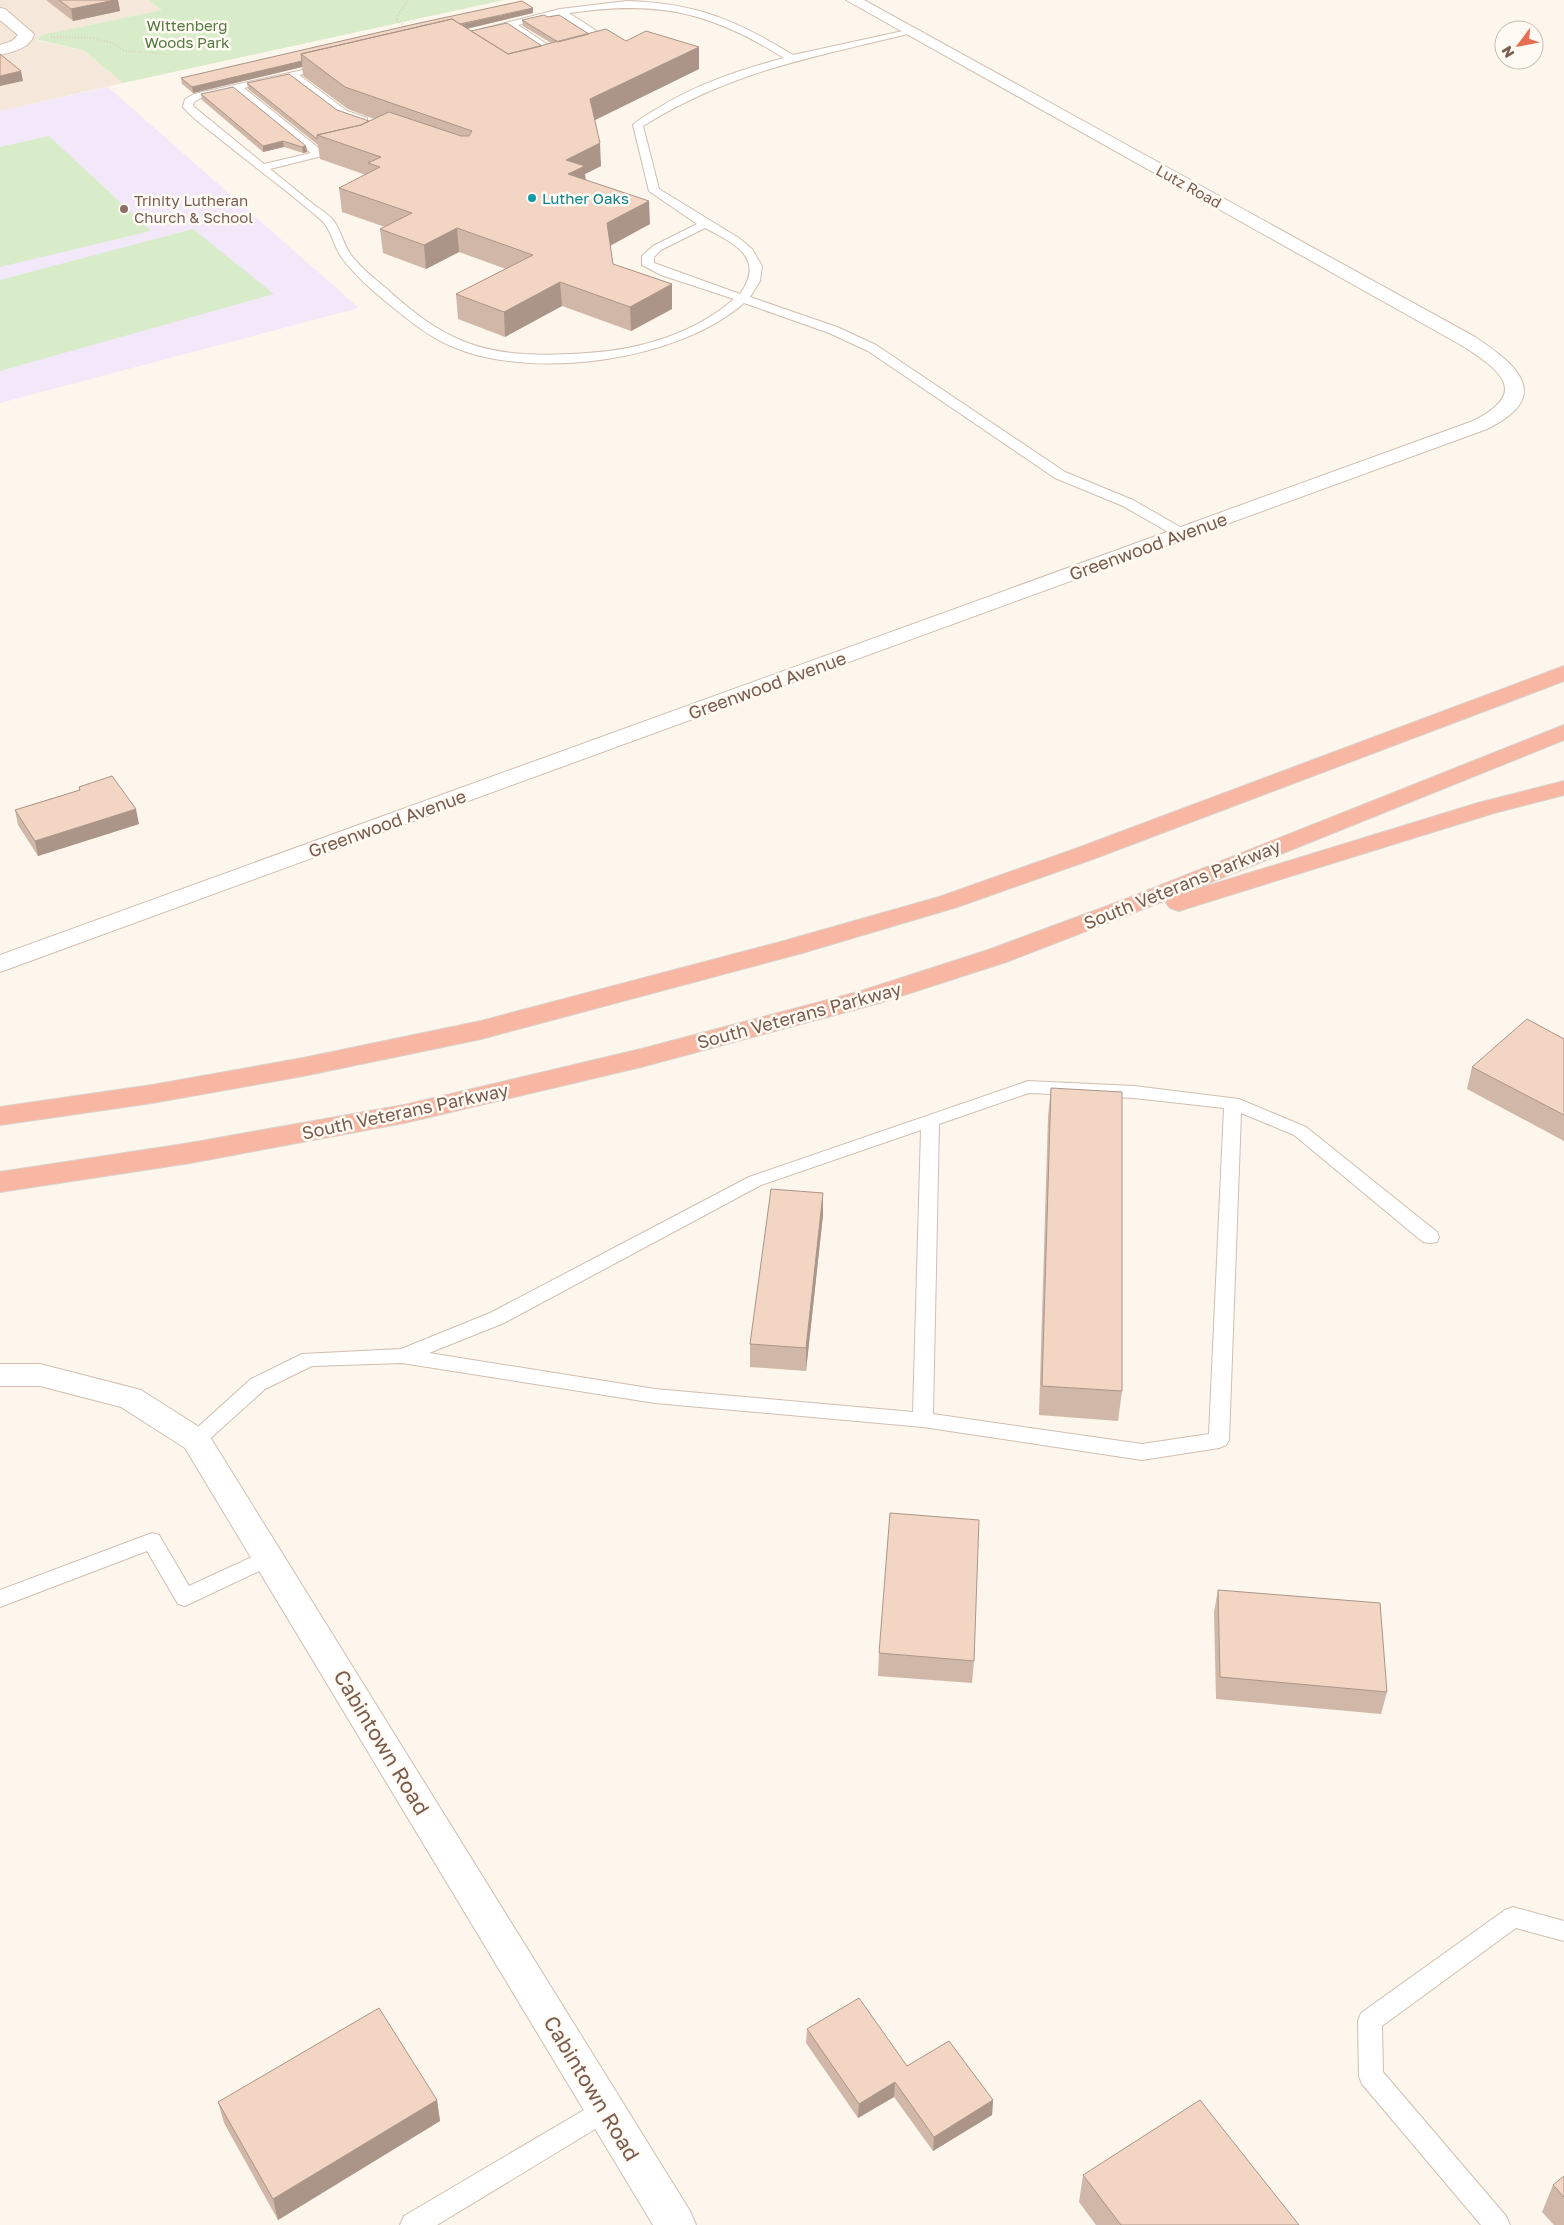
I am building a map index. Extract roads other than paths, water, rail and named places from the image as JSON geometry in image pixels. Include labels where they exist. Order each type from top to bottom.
[{"type":"highway","points":[[0,1116],[152,1094],[294,1069],[481,1030],[793,947],[948,902],[1074,858],[1564,673]]},
{"type":"highway","name":"South Veterans Parkway","points":[[0,1182],[190,1153],[391,1116],[641,1058],[867,998],[998,956],[1136,904],[1564,732]]},
{"type":"highway","points":[[998,956],[1234,887],[1486,808],[1564,788]]},
{"type":"street","name":"Lutz Road","points":[[854,0],[1468,341],[1500,363],[1515,384]]},
{"type":"street","points":[[0,12],[26,34],[25,39],[17,44],[0,50]]},
{"type":"street","name":"Greenwood Avenue","points":[[0,964],[1480,425],[1502,413],[1514,399],[1515,384]]},
{"type":"street","name":"Cabintown Road","points":[[0,1375],[40,1375],[130,1398],[196,1440],[676,2225]]},
{"type":"lane","points":[[474,32],[594,5],[624,2],[679,7],[712,15],[738,27],[792,59]]},
{"type":"lane","points":[[560,12],[612,46],[603,48]]},
{"type":"lane","points":[[510,24],[569,58],[546,64]]},
{"type":"lane","points":[[337,64],[198,96],[189,101],[188,108],[329,222],[347,257],[385,294],[419,321],[458,345],[486,353],[518,357],[582,358],[635,351],[675,338],[716,318],[742,300],[756,280],[756,266],[748,252],[729,237],[654,191],[638,125],[665,106],[729,76],[909,31]]},
{"type":"lane","points":[[291,74],[343,113],[371,123]]},
{"type":"lane","points":[[236,87],[319,154]]},
{"type":"lane","points":[[262,168],[351,146]]},
{"type":"lane","points":[[705,224],[657,248],[648,256],[648,265],[665,273],[833,330],[872,348],[1060,475],[1128,503],[1182,534]]},
{"type":"lane","points":[[402,1356],[497,1318],[755,1181],[1028,1087],[1134,1092],[1233,1103],[1300,1131],[1430,1237]]},
{"type":"lane","points":[[196,1440],[258,1384],[309,1359],[402,1356],[655,1396],[922,1420],[1142,1452],[1219,1440],[1233,1103]]},
{"type":"lane","points":[[922,1420],[930,1121]]},
{"type":"lane","points":[[0,1599],[152,1541],[185,1598],[269,1557]]},
{"type":"lane","points":[[1497,2225],[1371,2076],[1370,2021],[1513,1917],[1564,1931]]},
{"type":"lane","points":[[413,2225],[606,2109]]},
{"type":"place","name":"Luther Oaks","points":[[532,198]]},
{"type":"place","name":"Trinity Lutheran Church & School","points":[[124,209]]},
{"type":"park label","name":"Wittenberg Woods Park","points":[[187,34]]}]
